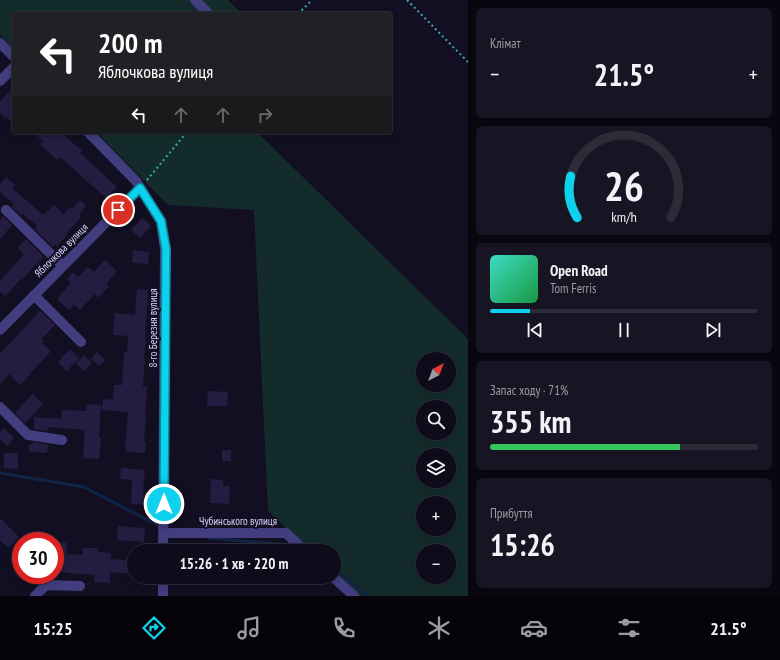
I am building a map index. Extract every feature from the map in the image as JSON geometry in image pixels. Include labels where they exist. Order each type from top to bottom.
[{"type":"street","points":[[195,0],[207,12]]},
{"type":"street","points":[[0,43],[12,55]]},
{"type":"street","points":[[0,81],[12,69]]},
{"type":"street","name":"8-го Березня вулиця","points":[[90,134],[136,181],[161,221],[166,249],[163,544]]},
{"type":"street","name":"Яблочкова вулиця","points":[[0,330],[140,188]]},
{"type":"street","points":[[6,210],[62,266]]},
{"type":"street","points":[[34,295],[81,342]]},
{"type":"street","points":[[0,407],[28,434],[62,440]]},
{"type":"street","name":"Чубинського вулиця","points":[[163,533],[286,533],[298,544]]},
{"type":"street","points":[[163,584],[163,596]]},
{"type":"street","points":[[341,584],[354,596]]},
{"type":"street","points":[[35,596],[46,585],[80,586]]},
{"type":"path","points":[[300,12],[312,0]]},
{"type":"path","points":[[407,0],[468,62]]},
{"type":"path","points":[[140,188],[185,134]]},
{"type":"green space","points":[[0,0],[228,0],[240,12],[12,12],[12,47],[0,35]]},
{"type":"green space","points":[[98,134],[259,134],[468,339],[468,596],[359,596],[341,579],[341,544],[303,544],[268,511],[254,210],[168,205]]},
{"type":"building","points":[[12,88],[12,122],[0,113],[0,102]]},
{"type":"building","points":[[35,134],[62,134],[82,151],[80,153],[117,187],[106,198],[60,157],[57,160],[40,144],[43,141]]},
{"type":"building","points":[[6,177],[15,185],[12,188],[43,215],[54,205],[64,214],[70,207],[72,209],[80,200],[86,206],[79,214],[81,217],[57,246],[55,245],[53,247],[35,229],[37,226],[12,207],[14,204],[0,192],[0,184]]},
{"type":"building","points":[[3,216],[12,225],[0,239],[0,220]]},
{"type":"building","points":[[142,218],[151,226],[140,238],[131,230]]},
{"type":"building","points":[[26,239],[44,257],[5,296],[0,291],[0,281],[24,254],[18,248]]},
{"type":"building","points":[[133,250],[149,252],[148,264],[132,263]]},
{"type":"building","points":[[105,260],[117,271],[106,284],[109,286],[98,298],[95,294],[80,310],[74,304],[69,310],[57,299],[71,283],[67,279],[73,272],[78,277],[88,267],[94,272]]},
{"type":"building","points":[[137,289],[148,290],[143,387],[147,387],[144,442],[146,442],[145,453],[126,452],[128,412],[102,410],[103,399],[113,400],[114,385],[122,385],[124,352],[127,352],[128,336],[113,335],[115,313],[135,315]]},
{"type":"building","points":[[40,311],[55,325],[41,339],[44,342],[42,343],[51,351],[20,385],[9,374],[0,384],[0,354]]},
{"type":"building","points":[[70,349],[79,358],[67,371],[58,362]]},
{"type":"building","points":[[97,352],[105,360],[99,366],[91,359]]},
{"type":"building","points":[[84,355],[92,363],[84,371],[76,363]]},
{"type":"building","points":[[208,391],[228,392],[227,406],[207,406]]},
{"type":"building","points":[[32,394],[43,404],[25,423],[15,413]]},
{"type":"building","points":[[87,404],[101,405],[99,438],[101,438],[99,459],[83,458],[85,430],[48,427],[48,431],[34,429],[34,417],[61,419],[62,410],[86,411]]},
{"type":"building","points":[[4,428],[14,438],[7,446],[0,439],[0,432]]},
{"type":"building","points":[[33,442],[48,445],[47,453],[29,452],[29,444],[33,444]]},
{"type":"building","points":[[222,450],[231,450],[231,461],[222,461]]},
{"type":"building","points":[[4,453],[18,453],[18,469],[4,468]]},
{"type":"building","points":[[121,468],[145,470],[143,493],[145,493],[144,505],[131,504],[132,480],[120,479]]},
{"type":"building","points":[[211,479],[223,480],[223,486],[230,486],[229,504],[210,503]]},
{"type":"building","points":[[0,518],[14,532],[12,532],[12,544],[8,548],[0,540]]},
{"type":"building","points":[[118,526],[145,528],[144,542],[117,540]]},
{"type":"building","points":[[64,543],[67,543],[66,554],[83,555],[83,548],[98,548],[98,552],[111,553],[111,559],[127,560],[127,573],[110,572],[110,583],[94,582],[95,575],[64,573]]},
{"type":"waterway","points":[[0,473],[84,487],[159,526]]},
{"type":"waterway","points":[[209,538],[281,544]]},
{"type":"waterway","points":[[341,575],[368,596]]},
{"type":"route","points":[[118,210],[140,188],[161,221],[166,249],[164,504]]}]
